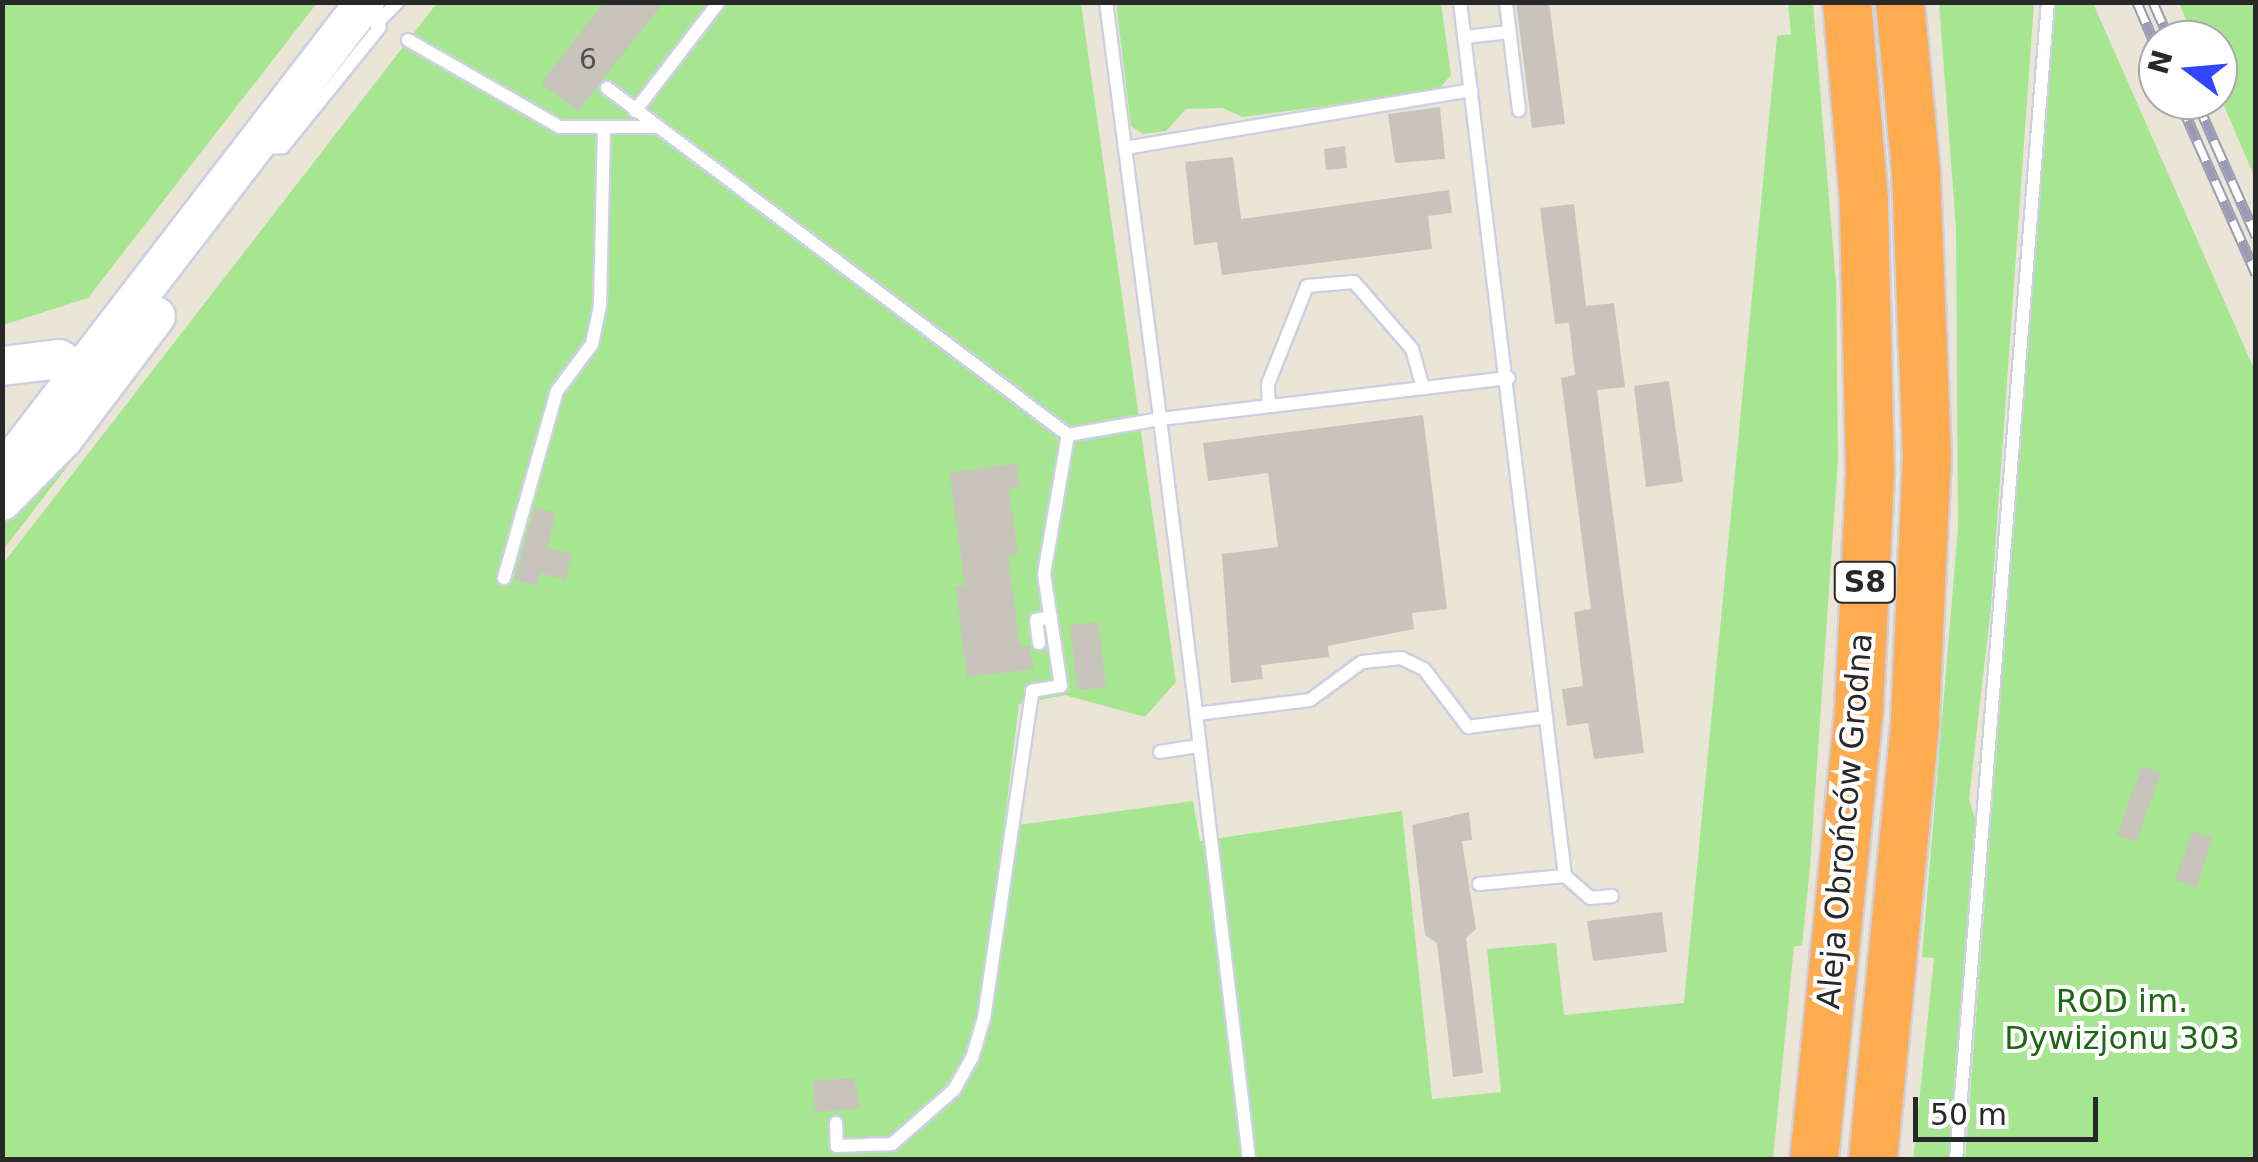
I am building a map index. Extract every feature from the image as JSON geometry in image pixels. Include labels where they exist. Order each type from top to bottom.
[{"type":"highway","name":"Aleja Obrońców Grodna","points":[[1814,1160],[1859,709],[1870,472],[1864,200],[1847,2]]},
{"type":"highway","name":"Aleja Obrońców Grodna","points":[[1873,1160],[1915,720],[1928,457],[1916,172],[1900,2]]},
{"type":"street","points":[[2,501],[93,380],[228,177],[368,13]]},
{"type":"street","points":[[2,366],[59,359],[93,380]]},
{"type":"street","points":[[2,474],[93,380]]},
{"type":"lane","points":[[368,13],[398,2]]},
{"type":"lane","points":[[635,111],[718,2]]},
{"type":"lane","points":[[1106,2],[1250,1160]]},
{"type":"lane","points":[[1460,2],[1509,378],[1565,876],[1590,898],[1612,896]]},
{"type":"lane","points":[[1506,2],[1520,110]]},
{"type":"lane","points":[[1956,1160],[2048,2]]},
{"type":"lane","points":[[1464,37],[1510,32]]},
{"type":"lane","points":[[408,40],[560,127],[655,128]]},
{"type":"lane","points":[[607,88],[655,128],[1068,435],[1160,419],[1509,378]]},
{"type":"lane","points":[[1125,148],[1472,90]]},
{"type":"lane","points":[[504,578],[557,391],[592,344],[600,306],[604,128]]},
{"type":"lane","points":[[1269,406],[1268,384],[1307,286],[1354,282],[1412,348],[1422,388]]},
{"type":"lane","points":[[836,1123],[837,1146],[892,1144],[954,1090],[972,1058],[984,1018],[1032,691],[1062,686],[1044,574],[1068,435]]},
{"type":"lane","points":[[1039,643],[1036,620],[1051,618]]},
{"type":"lane","points":[[1196,714],[1310,700],[1362,662],[1402,658],[1424,669],[1468,727],[1546,718]]},
{"type":"lane","points":[[1160,752],[1199,746]]},
{"type":"lane","points":[[1479,884],[1565,876]]},
{"type":"green space","points":[[3,2],[317,3],[88,298],[3,325]]},
{"type":"green space","points":[[437,3],[1081,3],[1176,682],[1145,717],[1065,695],[1019,704],[1004,827],[1193,801],[1200,841],[1402,811],[1432,1099],[1501,1092],[1487,949],[1556,943],[1564,1015],[1684,1003],[1777,36],[1791,34],[1788,3],[1813,3],[1836,283],[1838,459],[1810,867],[1802,946],[1794,946],[1773,1159],[3,1159],[2,565]]},
{"type":"green space","points":[[1116,3],[1441,3],[1451,75],[1440,88],[1419,94],[1242,117],[1223,108],[1186,109],[1166,131],[1143,134],[1131,126]]},
{"type":"green space","points":[[1939,3],[2034,3],[1991,607],[1969,799],[1975,819],[1948,1159],[1913,1160],[1934,958],[1922,957],[1958,528],[1956,228]]},
{"type":"green space","name":"ROD im. Dywizjonu 303","points":[[2054,3],[2093,3],[2138,105],[2138,120],[2145,120],[2255,371],[2255,1159],[1965,1160]]},
{"type":"green space","points":[[2179,3],[2255,3],[2255,178],[2230,120],[2238,120],[2238,20],[2186,20]]},
{"type":"green space","points":[[67,451],[74,458],[3,550],[3,512]]},
{"type":"building","points":[[604,2],[664,2],[578,111],[541,83]]},
{"type":"building","points":[[1516,2],[1549,2],[1565,124],[1532,128]]},
{"type":"building","points":[[1440,107],[1445,159],[1395,163],[1388,114]]},
{"type":"building","points":[[1345,146],[1347,168],[1326,170],[1324,149]]},
{"type":"building","points":[[1233,157],[1241,219],[1449,190],[1452,213],[1428,216],[1432,249],[1222,275],[1217,242],[1194,245],[1185,162]]},
{"type":"building","points":[[1574,204],[1586,306],[1614,303],[1625,387],[1597,390],[1644,753],[1594,759],[1588,723],[1567,726],[1562,689],[1583,686],[1574,612],[1591,609],[1561,378],[1575,375],[1569,323],[1555,324],[1540,208]]},
{"type":"building","points":[[1669,381],[1683,482],[1646,487],[1634,386]]},
{"type":"building","points":[[1423,415],[1447,609],[1412,613],[1414,629],[1328,646],[1329,657],[1261,665],[1263,679],[1231,683],[1222,554],[1278,547],[1268,473],[1208,481],[1203,443]]},
{"type":"building","points":[[1017,463],[1020,487],[1009,489],[1018,555],[1008,556],[1020,647],[1029,646],[1034,669],[967,677],[955,586],[965,585],[949,473]]},
{"type":"building","points":[[535,507],[556,513],[547,548],[572,554],[566,580],[540,573],[537,586],[514,580]]},
{"type":"building","points":[[1098,622],[1106,687],[1077,690],[1070,625]]},
{"type":"building","points":[[2142,766],[2161,773],[2136,842],[2117,835]]},
{"type":"building","points":[[1469,812],[1472,840],[1462,841],[1476,929],[1466,938],[1483,1073],[1453,1077],[1437,943],[1425,935],[1412,825]]},
{"type":"building","points":[[2192,831],[2212,838],[2197,887],[2175,880]]},
{"type":"building","points":[[1662,912],[1667,952],[1593,961],[1587,921]]},
{"type":"building","points":[[854,1078],[860,1109],[815,1112],[813,1081]]},
{"type":"railway","points":[[2137,2],[2145,20]]},
{"type":"railway","points":[[2153,2],[2161,20]]},
{"type":"railway","points":[[2188,120],[2256,274]]},
{"type":"railway","points":[[2205,120],[2256,236]]}]
